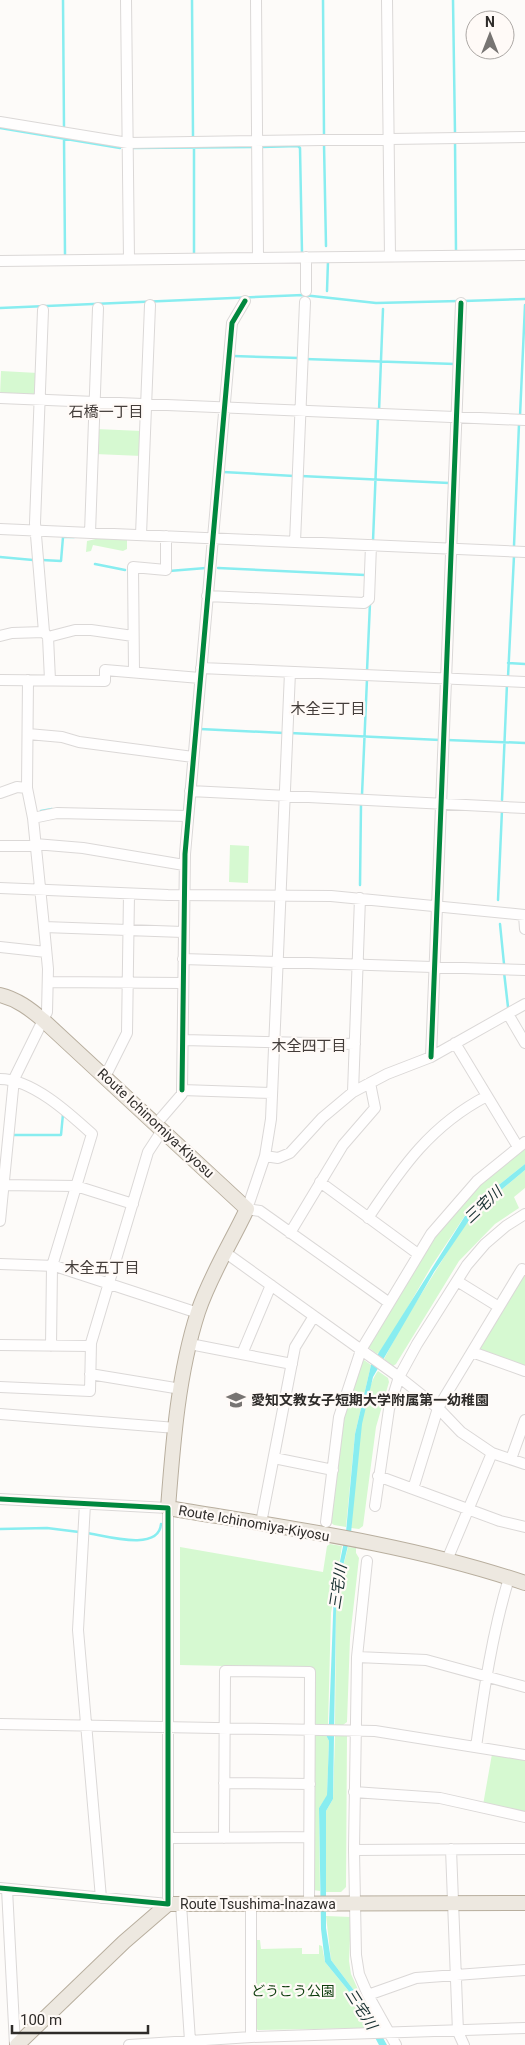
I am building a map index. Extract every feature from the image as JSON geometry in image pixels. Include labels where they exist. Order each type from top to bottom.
[{"type":"main road","name":"Route Ichinomiya-Kiyosu","points":[[0,995],[12,998],[26,1006],[43,1020],[247,1208],[198,1313],[181,1389],[168,1508],[332,1536],[448,1560],[525,1584]]},
{"type":"main road","name":"Route Tsushima-Inazawa","points":[[16,2045],[124,1942],[175,1904],[525,1903]]},
{"type":"street","points":[[126,0],[129,259]]},
{"type":"street","points":[[256,0],[258,258]]},
{"type":"street","points":[[386,0],[390,256]]},
{"type":"street","points":[[0,122],[128,143],[525,137]]},
{"type":"street","points":[[0,261],[525,255]]},
{"type":"street","points":[[295,542],[306,257]]},
{"type":"street","points":[[0,1387],[90,1391],[91,1346],[148,1152],[160,1126],[182,1094],[184,865],[232,323],[245,301]]},
{"type":"street","points":[[431,1057],[433,967],[461,304]]},
{"type":"street","points":[[141,535],[150,305]]},
{"type":"street","points":[[90,533],[98,308]]},
{"type":"street","points":[[42,310],[35,530],[50,680]]},
{"type":"street","points":[[0,398],[525,420]]},
{"type":"street","points":[[0,529],[525,552]]},
{"type":"street","points":[[134,672],[133,567],[166,570],[166,536]]},
{"type":"street","points":[[207,596],[364,603],[369,599],[371,545]]},
{"type":"street","points":[[0,636],[46,635],[75,630],[134,636]]},
{"type":"street","points":[[0,680],[105,681],[105,670],[200,673],[290,672],[525,682]]},
{"type":"street","points":[[290,672],[271,1119],[265,1156],[247,1208],[260,1211],[388,1302]]},
{"type":"street","points":[[0,1221],[2,1185],[14,1079],[47,1012],[48,982],[44,928],[33,818],[27,788],[28,680]]},
{"type":"street","points":[[28,734],[62,737],[79,742],[193,757]]},
{"type":"street","points":[[0,793],[17,787],[27,788]]},
{"type":"street","points":[[190,792],[525,808]]},
{"type":"street","points":[[33,818],[57,813],[188,816]]},
{"type":"street","points":[[0,846],[35,845],[83,848],[184,865]]},
{"type":"street","points":[[0,888],[129,894],[280,894],[360,898],[525,915],[525,929]]},
{"type":"street","points":[[105,1077],[127,1033],[129,894]]},
{"type":"street","points":[[353,1092],[360,898]]},
{"type":"street","points":[[44,928],[183,932]]},
{"type":"street","points":[[0,947],[46,952]]},
{"type":"street","points":[[183,959],[525,970]]},
{"type":"street","points":[[48,982],[183,983]]},
{"type":"street","points":[[265,1156],[278,1158],[290,1153],[322,1118],[353,1092],[431,1057],[525,1004]]},
{"type":"street","points":[[508,1014],[525,1042]]},
{"type":"street","points":[[183,1040],[355,1044]]},
{"type":"street","points":[[326,1522],[339,1417],[363,1352],[388,1302],[431,1234],[476,1181],[521,1144],[487,1096],[455,1043]]},
{"type":"street","points":[[0,1079],[14,1079],[66,1110],[92,1134],[52,1266],[51,1346]]},
{"type":"street","points":[[290,1233],[343,1145],[374,1108],[370,1083]]},
{"type":"street","points":[[182,1090],[272,1093]]},
{"type":"street","points":[[368,1218],[403,1166],[425,1140],[447,1121],[487,1096]]},
{"type":"street","points":[[320,1182],[418,1254]]},
{"type":"street","points":[[2,1185],[76,1186],[134,1204]]},
{"type":"street","points":[[375,1506],[389,1409],[399,1377],[417,1344],[457,1281],[485,1244],[506,1226],[525,1214]]},
{"type":"street","points":[[226,1253],[399,1377],[438,1408],[461,1432],[492,1453],[525,1464]]},
{"type":"street","points":[[0,1264],[52,1266],[198,1313]]},
{"type":"street","points":[[413,1489],[438,1408],[522,1269],[525,1270]]},
{"type":"street","points":[[457,1281],[499,1307]]},
{"type":"street","points":[[242,1354],[271,1285]]},
{"type":"street","points":[[260,1523],[295,1347],[314,1316]]},
{"type":"street","points":[[190,1344],[292,1364]]},
{"type":"street","points":[[0,1345],[91,1346]]},
{"type":"street","points":[[472,1352],[525,1371]]},
{"type":"street","points":[[90,1374],[181,1389]]},
{"type":"street","points":[[0,1414],[176,1428]]},
{"type":"street","points":[[511,1459],[525,1420]]},
{"type":"street","points":[[448,1560],[492,1453]]},
{"type":"street","points":[[274,1458],[333,1470]]},
{"type":"street","points":[[378,1476],[468,1509],[525,1526]]},
{"type":"street","points":[[0,1499],[168,1508],[168,1838],[190,2041]]},
{"type":"street","points":[[85,1504],[78,1630],[101,1898]]},
{"type":"street","points":[[367,1561],[357,1658],[354,1850],[349,1904],[358,1974],[396,2045]]},
{"type":"street","points":[[476,1747],[486,1676],[498,1615],[509,1578]]},
{"type":"street","points":[[357,1658],[426,1660],[525,1687]]},
{"type":"street","points":[[224,1838],[225,1671],[310,1672],[313,1729],[309,1838],[313,1904]]},
{"type":"street","points":[[0,1724],[375,1731],[525,1755]]},
{"type":"street","points":[[224,1782],[310,1784]]},
{"type":"street","points":[[354,1792],[440,1798],[525,1817]]},
{"type":"street","points":[[168,1838],[309,1838]]},
{"type":"street","points":[[451,1849],[458,2032],[464,2045]]},
{"type":"street","points":[[354,1850],[525,1849]]},
{"type":"street","points":[[16,2045],[2,1887],[175,1904]]},
{"type":"street","points":[[251,1904],[251,2037]]},
{"type":"street","points":[[368,1995],[416,1978],[525,1970]]},
{"type":"street","points":[[0,1977],[11,1976]]},
{"type":"street","points":[[129,2045],[251,2037],[458,2032],[525,2028]]},
{"type":"green space","points":[[1,371],[38,373],[35,397],[0,395]]},
{"type":"green space","points":[[96,429],[142,431],[142,456],[95,454]]},
{"type":"green space","points":[[100,538],[127,540],[127,549],[123,551],[93,545],[91,551],[86,552],[87,541]]},
{"type":"green space","points":[[230,845],[249,846],[248,883],[229,882]]},
{"type":"green space","points":[[525,1146],[525,1164],[470,1208],[431,1267],[383,1350],[377,1354],[368,1347],[437,1232],[465,1197]]},
{"type":"green space","points":[[525,1170],[525,1188],[514,1197],[519,1208],[495,1224],[459,1261],[393,1366],[384,1359],[402,1325],[461,1230],[483,1205]]},
{"type":"green space","points":[[522,1275],[525,1275],[525,1366],[481,1351],[479,1347]]},
{"type":"green space","points":[[364,1360],[371,1365],[355,1434],[346,1527],[334,1525],[330,1522],[346,1404],[360,1361]]},
{"type":"green space","points":[[378,1371],[388,1378],[389,1382],[376,1427],[363,1526],[359,1529],[351,1528],[361,1423],[371,1384]]},
{"type":"green space","points":[[330,1544],[342,1546],[331,1613],[328,1725],[313,1723],[314,1668],[180,1665],[180,1547],[323,1572],[327,1546]]},
{"type":"green space","points":[[348,1547],[356,1548],[359,1558],[350,1638],[347,1722],[343,1725],[335,1725],[336,1610],[338,1587]]},
{"type":"green space","points":[[326,1735],[329,1741],[327,1796],[319,1808],[320,1891],[313,1890],[313,1736]]},
{"type":"green space","points":[[335,1735],[347,1735],[346,1887],[341,1892],[326,1892],[326,1811],[333,1799]]},
{"type":"green space","points":[[492,1754],[525,1759],[525,1811],[523,1813],[483,1805]]},
{"type":"green space","points":[[326,1916],[351,1917],[349,1961],[351,1974],[365,2005],[331,1960]]},
{"type":"green space","name":"どうこう公園","points":[[254,1940],[260,1940],[261,1949],[302,1948],[302,1954],[319,1954],[319,1945],[322,1946],[325,1962],[352,1995],[370,2028],[258,2030],[255,2028]]},
{"type":"water","name":"三宅川","points":[[525,1164],[525,1170],[483,1205],[476,1215],[472,1216],[434,1272],[373,1377],[362,1424],[351,1533],[338,1587],[336,1610],[333,1799],[326,1811],[326,1928],[331,1960],[365,2005],[387,2045],[379,2045],[352,1995],[325,1962],[321,1929],[319,1808],[327,1795],[329,1741],[326,1735],[329,1723],[334,1590],[346,1532],[355,1434],[371,1365],[470,1208]]},
{"type":"waterway","points":[[63,0],[64,127]]},
{"type":"waterway","points":[[192,0],[193,136]]},
{"type":"waterway","points":[[323,0],[324,134]]},
{"type":"waterway","points":[[453,0],[455,133]]},
{"type":"waterway","points":[[0,128],[120,148]]},
{"type":"waterway","points":[[64,138],[65,255]]},
{"type":"waterway","points":[[455,141],[456,251]]},
{"type":"waterway","points":[[324,144],[326,246]]},
{"type":"waterway","points":[[262,147],[298,146],[300,148],[302,253]]},
{"type":"waterway","points":[[194,147],[194,255]]},
{"type":"waterway","points":[[132,148],[253,147]]},
{"type":"waterway","points":[[327,291],[328,261]]},
{"type":"waterway","points":[[0,308],[303,295],[376,303],[459,301]]},
{"type":"waterway","points":[[464,301],[525,299]]},
{"type":"waterway","points":[[520,416],[525,305]]},
{"type":"waterway","points":[[379,411],[383,309]]},
{"type":"waterway","points":[[233,356],[299,358]]},
{"type":"waterway","points":[[305,359],[455,364]]},
{"type":"waterway","points":[[373,541],[378,417]]},
{"type":"waterway","points":[[514,546],[519,424]]},
{"type":"waterway","points":[[223,472],[294,476]]},
{"type":"waterway","points":[[301,476],[449,483]]},
{"type":"waterway","points":[[42,560],[61,561],[63,537],[74,537]]},
{"type":"waterway","points":[[508,677],[514,556],[517,556]]},
{"type":"waterway","points":[[0,557],[33,560]]},
{"type":"waterway","points":[[95,564],[125,570]]},
{"type":"waterway","points":[[169,571],[206,568]]},
{"type":"waterway","points":[[218,568],[365,575]]},
{"type":"waterway","points":[[367,671],[370,603]]},
{"type":"waterway","points":[[508,663],[525,664]]},
{"type":"waterway","points":[[362,795],[367,679]]},
{"type":"waterway","points":[[502,800],[507,684]]},
{"type":"waterway","points":[[200,729],[284,733]]},
{"type":"waterway","points":[[290,733],[440,740]]},
{"type":"waterway","points":[[447,740],[525,743]]},
{"type":"waterway","points":[[360,885],[361,804]]},
{"type":"waterway","points":[[41,811],[52,809]]},
{"type":"waterway","points":[[498,900],[502,810]]},
{"type":"waterway","points":[[500,924],[504,964]]},
{"type":"waterway","points":[[504,972],[508,1007]]},
{"type":"waterway","points":[[12,1135],[61,1135],[63,1114]]},
{"type":"waterway","points":[[87,1533],[118,1539],[142,1540],[151,1538],[158,1533],[161,1524]]},
{"type":"waterway","points":[[0,1529],[47,1528],[79,1532]]},
{"type":"cycle path","points":[[182,1090],[185,854],[232,323],[245,301]]},
{"type":"cycle path","points":[[431,1057],[461,303]]},
{"type":"cycle path","points":[[0,1499],[168,1508],[168,1904],[0,1888]]},
{"type":"place","name":"愛知文教女子短期大学附属第一幼稚園","points":[[236,1400]]},
{"type":"district","name":"石橋一丁目","points":[[106,412]]},
{"type":"district","name":"木全三丁目","points":[[328,709]]},
{"type":"district","name":"木全四丁目","points":[[309,1046]]},
{"type":"district","name":"木全五丁目","points":[[102,1268]]}]
